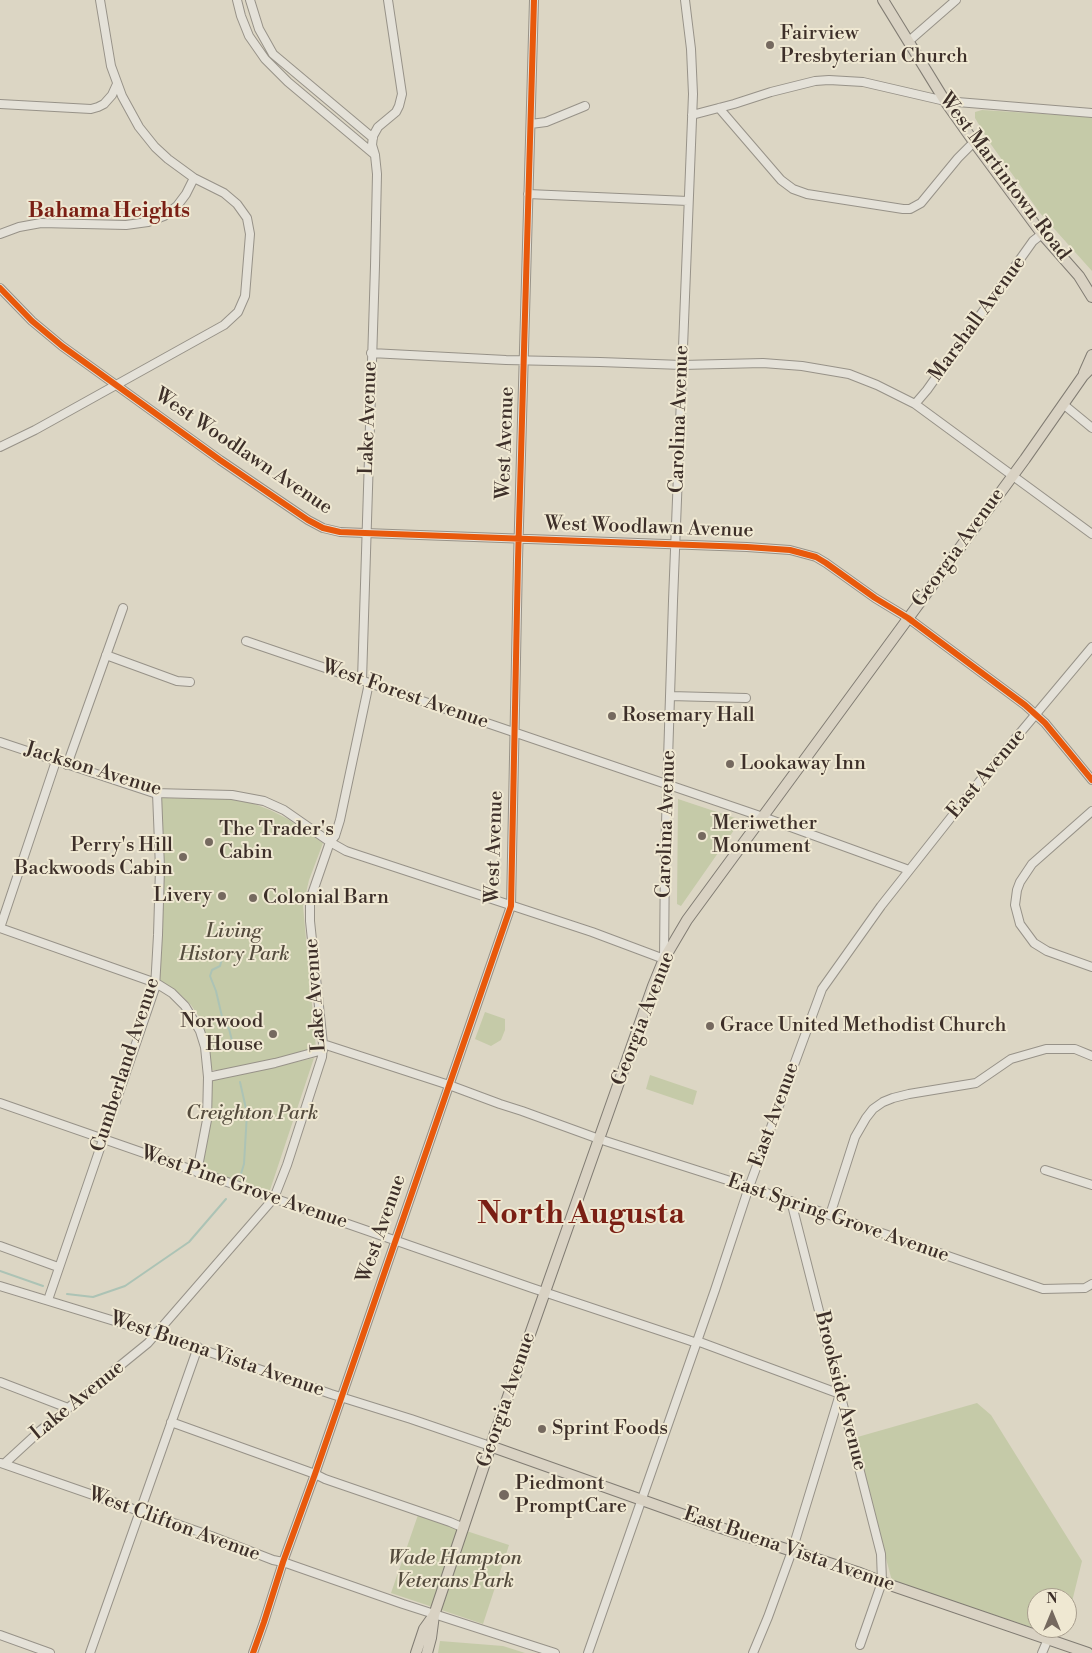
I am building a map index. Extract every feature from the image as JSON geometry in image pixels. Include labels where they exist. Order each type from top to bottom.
[{"type":"main road","name":"West Martintown Road","points":[[883,0],[945,101],[1042,234],[1079,276],[1092,297]]},
{"type":"main road","name":"West Martintown Road","points":[[1079,276],[1092,286]]},
{"type":"main road","name":"Georgia Avenue","points":[[1083,376],[1092,355]]},
{"type":"main road","name":"Georgia Avenue","points":[[427,1653],[434,1614],[490,1446],[656,976],[664,959],[687,920],[1083,376],[1092,367]]},
{"type":"main road","name":"East Buena Vista Avenue","points":[[490,1446],[642,1500],[860,1572],[882,1582],[1088,1653]]},
{"type":"main road","name":"Georgia Avenue","points":[[416,1653],[424,1629],[434,1614]]},
{"type":"street","points":[[0,447],[35,430],[224,325],[238,312],[244,301],[250,234],[247,218],[231,198],[194,178],[168,159],[146,137],[129,110],[117,84],[111,66],[100,0]]},
{"type":"street","points":[[237,0],[240,16],[249,36],[265,59],[288,82],[375,155]]},
{"type":"street","points":[[250,0],[259,29],[273,54],[373,138],[378,127],[396,112],[402,94],[388,0]]},
{"type":"street","name":"West Avenue","points":[[253,1653],[511,906],[534,0]]},
{"type":"street","name":"Carolina Avenue","points":[[664,959],[664,882],[675,545],[693,94],[691,49],[685,0]]},
{"type":"street","points":[[909,41],[956,0]]},
{"type":"street","points":[[692,115],[771,92],[815,81],[829,80],[863,82],[945,101],[1092,113]]},
{"type":"street","points":[[0,104],[91,109],[104,104],[112,95],[117,84]]},
{"type":"street","points":[[531,124],[546,122],[585,106]]},
{"type":"street","points":[[719,108],[781,180],[793,189],[807,194],[903,209],[910,209],[921,203],[958,158],[974,142]]},
{"type":"street","name":"Lake Avenue","points":[[2,1464],[157,1334],[274,1198],[320,1063],[323,1047],[309,909],[312,892],[340,820],[365,681],[365,533],[376,183],[373,138]]},
{"type":"street","points":[[0,234],[19,227],[41,223],[126,225],[157,220],[177,206],[194,178]]},
{"type":"street","points":[[528,194],[688,201]]},
{"type":"street","name":"Marshall Avenue","points":[[915,404],[927,390],[1033,241],[1042,234]]},
{"type":"street","name":"West Woodlawn Avenue","points":[[0,288],[47,334],[220,460],[308,520],[331,530],[365,533],[790,550],[808,554],[826,563],[875,598],[908,618],[1036,714],[1092,780]]},
{"type":"street","points":[[372,353],[682,365],[763,363],[802,366],[862,378],[915,404],[1092,534]]},
{"type":"street","points":[[1063,404],[1092,428]]},
{"type":"street","points":[[67,765],[123,608]]},
{"type":"street","name":"West Forest Avenue","points":[[246,641],[763,817],[909,870]]},
{"type":"street","name":"East Avenue","points":[[588,1653],[749,1187],[822,989],[909,870],[979,782],[1092,647]]},
{"type":"street","points":[[106,656],[178,682],[190,682]]},
{"type":"street","points":[[670,696],[746,698]]},
{"type":"street","name":"Jackson Avenue","points":[[0,742],[142,790],[157,793],[232,795],[259,799],[284,810],[330,842],[346,850],[592,932],[664,959]]},
{"type":"street","points":[[56,761],[0,928],[156,983],[179,999],[196,1022],[205,1047],[208,1077],[207,1120],[197,1172]]},
{"type":"street","name":"Cumberland Avenue","points":[[48,1300],[156,983],[160,868],[157,793]]},
{"type":"street","points":[[1092,811],[1032,864],[1023,876],[1017,890],[1016,905],[1020,924],[1028,937],[1040,948],[1092,967]]},
{"type":"street","points":[[208,1077],[268,1065],[323,1047]]},
{"type":"street","name":"East Spring Grove Avenue","points":[[323,1047],[449,1085],[599,1139],[791,1201],[897,1240],[1043,1289],[1086,1288],[1092,1284]]},
{"type":"street","points":[[830,1215],[856,1137],[866,1118],[873,1109],[883,1102],[909,1094],[976,1083],[1011,1059],[1046,1049],[1075,1049],[1092,1056]]},
{"type":"street","name":"West Pine Grove Avenue","points":[[0,1103],[545,1293],[697,1342],[840,1394]]},
{"type":"street","points":[[1045,1170],[1092,1185]]},
{"type":"street","name":"Brookside Avenue","points":[[791,1201],[881,1554],[882,1582]]},
{"type":"street","points":[[0,1246],[58,1267]]},
{"type":"street","name":"West Buena Vista Avenue","points":[[0,1286],[198,1347],[490,1446]]},
{"type":"street","points":[[90,1653],[198,1347]]},
{"type":"street","points":[[0,1382],[68,1408]]},
{"type":"street","points":[[752,1653],[768,1617],[792,1551],[840,1394]]},
{"type":"street","points":[[171,1422],[315,1474],[325,1480],[464,1528]]},
{"type":"street","name":"West Clifton Avenue","points":[[2,1464],[140,1511],[273,1560],[555,1653]]},
{"type":"street","points":[[860,1645],[882,1582]]},
{"type":"street","points":[[0,1635],[50,1653]]},
{"type":"street","points":[[1042,1653],[1048,1639]]},
{"type":"green space","points":[[982,110],[1092,117],[1092,271],[1040,213],[990,143],[975,118],[975,112]]},
{"type":"green space","name":"Living History Park","points":[[160,798],[227,799],[252,803],[288,819],[323,843],[309,880],[303,906],[316,1048],[224,1070],[211,1070],[208,1047],[200,1018],[180,994],[160,981],[163,889]]},
{"type":"green space","points":[[678,799],[741,820],[681,906],[677,904]]},
{"type":"green space","points":[[485,1012],[505,1019],[505,1030],[501,1040],[491,1046],[475,1039]]},
{"type":"green space","name":"Creighton Park","points":[[314,1058],[269,1193],[201,1170],[210,1125],[211,1081]]},
{"type":"green space","points":[[650,1075],[697,1091],[693,1105],[646,1089]]},
{"type":"green space","points":[[977,1403],[991,1415],[1082,1561],[1075,1588],[1027,1588],[1027,1626],[892,1581],[854,1438]]},
{"type":"green space","name":"Wade Hampton Veterans Park","points":[[418,1515],[509,1545],[483,1624],[391,1593]]},
{"type":"green space","points":[[440,1641],[503,1646],[525,1653],[438,1653]]},
{"type":"waterway","points":[[224,951],[220,966],[212,970],[210,976],[216,991],[223,1021],[229,1029],[234,1048]]},
{"type":"waterway","points":[[240,1082],[247,1113],[244,1164],[240,1177]]},
{"type":"waterway","points":[[67,1294],[93,1297],[125,1286],[189,1242],[226,1199]]},
{"type":"waterway","points":[[0,1271],[43,1286]]},
{"type":"cycle path","points":[[253,1653],[511,906],[518,560],[534,0]]},
{"type":"cycle path","points":[[0,288],[32,321],[62,346],[220,460],[308,520],[323,528],[340,532],[747,547],[790,550],[816,557],[875,598],[908,618],[1025,705],[1045,723],[1092,780]]},
{"type":"place","name":"Fairview Presbyterian Church","points":[[770,45]]},
{"type":"place","name":"Rosemary Hall","points":[[612,716]]},
{"type":"place","name":"Lookaway Inn","points":[[730,764]]},
{"type":"place","name":"Meriwether Monument","points":[[702,836]]},
{"type":"place","name":"The Trader's Cabin","points":[[209,842]]},
{"type":"place","name":"Perry's Hill Backwoods Cabin","points":[[183,857]]},
{"type":"place","name":"Livery","points":[[222,896]]},
{"type":"place","name":"Colonial Barn","points":[[253,898]]},
{"type":"place","name":"Grace United Methodist Church","points":[[710,1026]]},
{"type":"place","name":"Norwood House","points":[[273,1034]]},
{"type":"place","name":"Sprint Foods","points":[[542,1429]]},
{"type":"place","name":"Piedmont PromptCare","points":[[504,1495]]},
{"type":"district","name":"Bahama Heights","points":[[109,212]]},
{"type":"district","name":"North Augusta","points":[[581,1216]]}]
